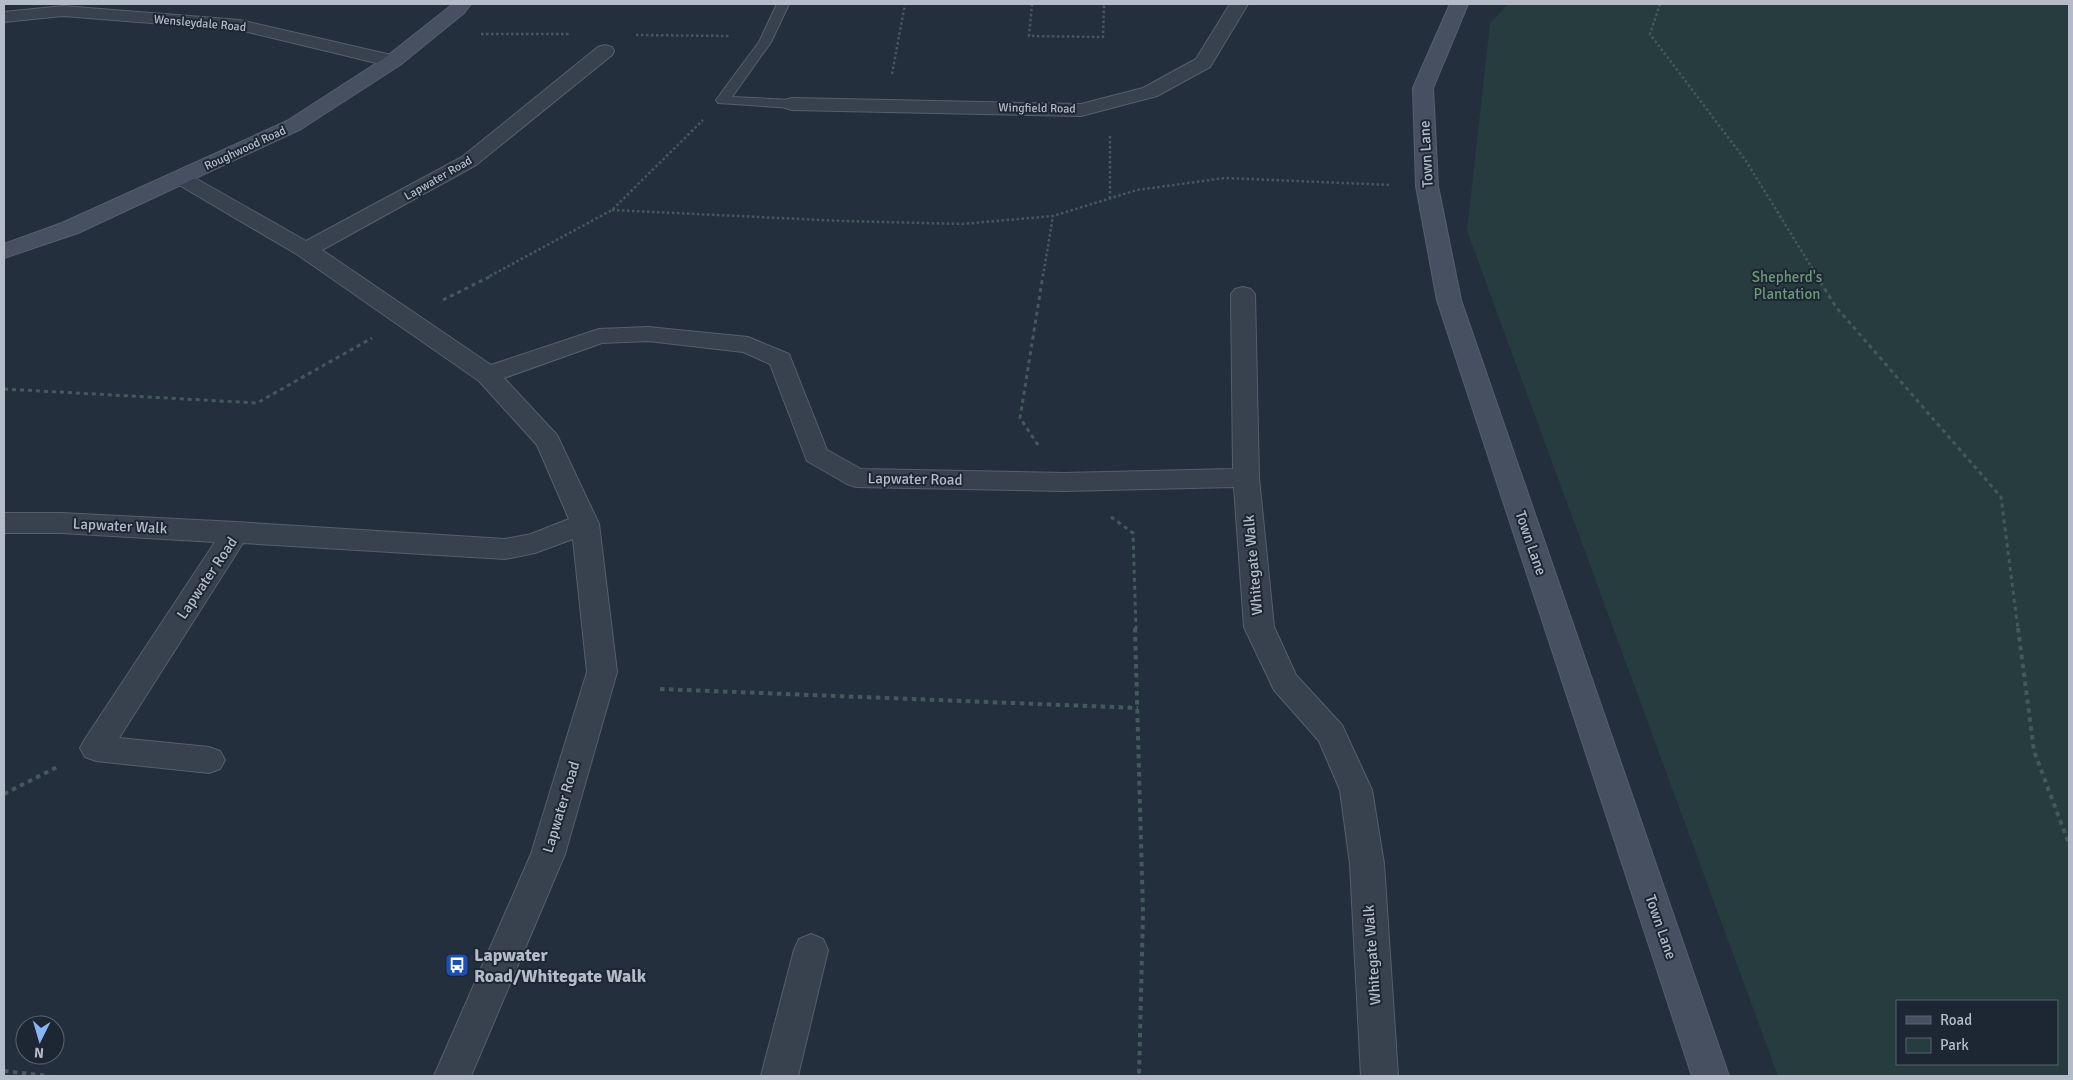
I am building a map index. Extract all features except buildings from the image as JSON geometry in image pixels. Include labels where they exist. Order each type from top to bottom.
[{"type":"street","name":"Roughwood Road","points":[[4,251],[70,228],[294,126],[393,61],[462,4]]},
{"type":"street","name":"Wingfield Road","points":[[792,104],[1081,110],[1150,92],[1203,63],[1239,4]]},
{"type":"street","name":"Town Lane","points":[[1459,4],[1423,88],[1427,186],[1449,300],[1712,1076]]},
{"type":"street","name":"Wensleydale Road","points":[[4,17],[63,11],[240,25],[393,61]]},
{"type":"street","name":"Lapwater Road","points":[[306,250],[469,161],[605,51]]},
{"type":"street","name":"Lapwater Road","points":[[181,178],[306,250],[488,375],[548,441],[585,524],[602,672],[548,854],[454,1076]]},
{"type":"street","name":"Whitegate Walk","points":[[1242,294],[1246,478],[1259,627],[1285,682],[1331,734],[1356,790],[1366,864],[1380,1076]]},
{"type":"street","name":"Lapwater Road","points":[[488,375],[599,336],[648,334],[748,345],[780,359],[816,455],[856,478],[1064,482],[1246,478]]},
{"type":"street","name":"Lapwater Walk","points":[[4,523],[61,523],[236,532]]},
{"type":"street","name":"Lapwater Road","points":[[96,748],[236,532],[505,549],[535,544],[585,524]]},
{"type":"street","points":[[96,748],[209,760]]},
{"type":"street","points":[[779,1076],[811,950]]},
{"type":"lane","points":[[783,4],[765,42],[723,100],[792,104]]},
{"type":"path","points":[[886,105],[905,4]]},
{"type":"path","points":[[1032,4],[1029,36],[1103,37],[1104,4]]},
{"type":"path","points":[[1660,4],[1650,34],[1746,161],[1836,307],[2001,497],[2034,750],[2069,844]]},
{"type":"path","points":[[1110,102],[1110,198]]},
{"type":"path","points":[[612,210],[842,221],[952,223],[1053,216],[1138,190],[1225,178],[1427,186]]},
{"type":"path","points":[[1053,216],[1020,418],[1064,482],[1134,533],[1143,913],[1139,1076]]},
{"type":"path","points":[[660,689],[1138,708]]},
{"type":"path","points":[[4,794],[96,748]]},
{"type":"path","points":[[4,1072],[49,1076]]},
{"type":"green space","name":"Shepherd's Plantation","points":[[1508,4],[2069,4],[2069,1076],[1778,1076],[1467,231],[1490,23]]},
{"type":"place","name":"Lapwater Road/Whitegate Walk","points":[[457,965]]}]
